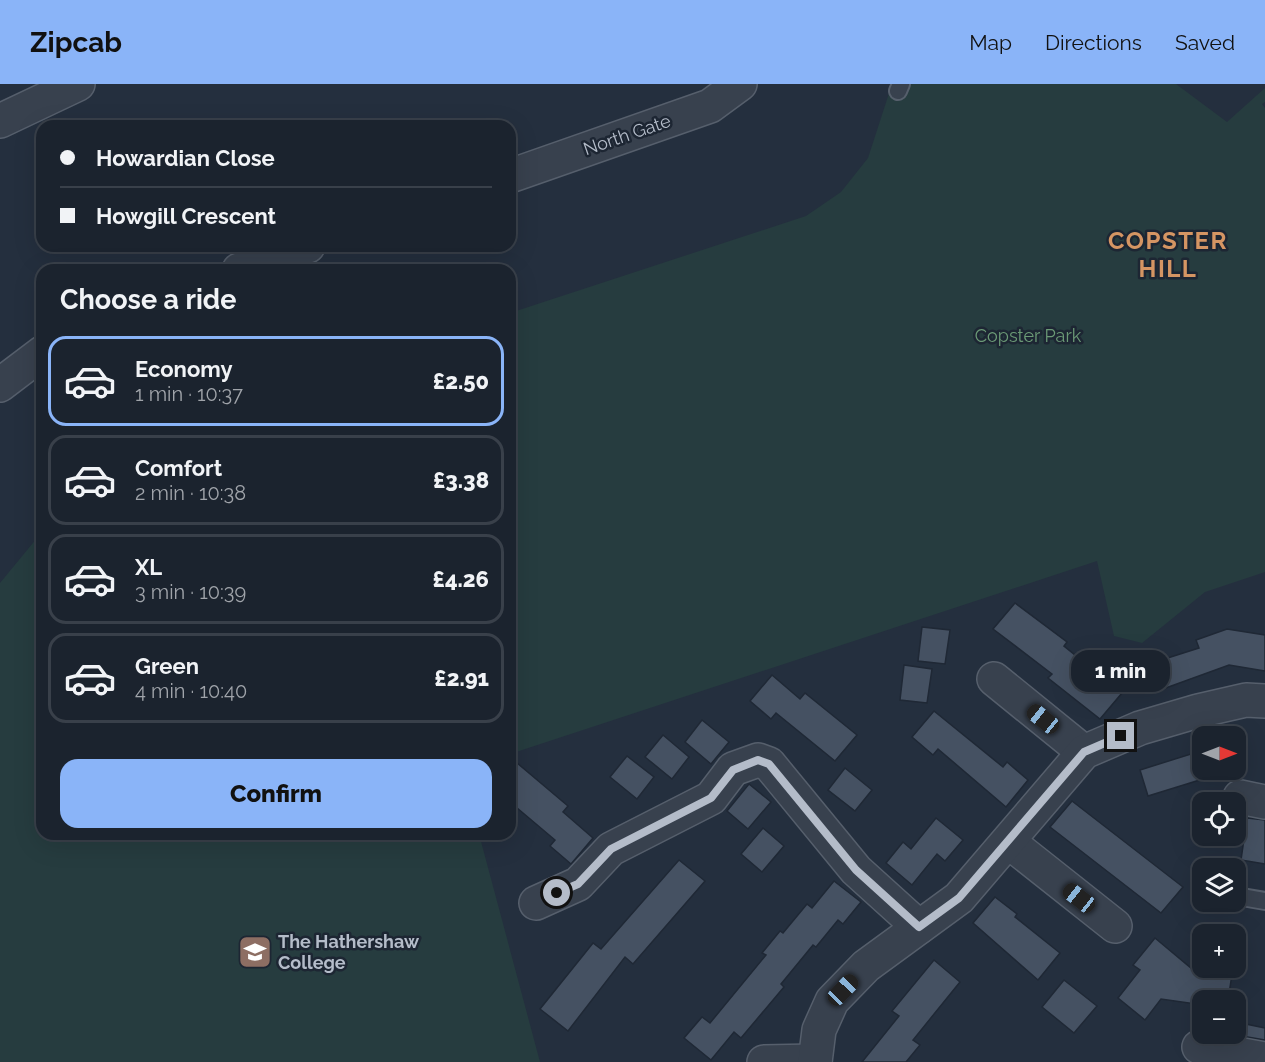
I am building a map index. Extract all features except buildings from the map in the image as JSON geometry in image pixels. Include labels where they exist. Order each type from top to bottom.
[{"type":"street","points":[[0,121],[78,84]]},
{"type":"street","name":"North Gate","points":[[516,174],[710,106],[740,84]]},
{"type":"street","points":[[256,264],[291,252]]},
{"type":"street","points":[[0,385],[36,358]]},
{"type":"street","points":[[994,679],[1084,752]]},
{"type":"street","points":[[764,1062],[815,1061],[819,1030],[832,1001],[866,966],[959,898],[1084,752],[1140,728],[1198,711],[1246,700],[1265,701]]},
{"type":"street","points":[[536,903],[578,884],[611,849],[711,798],[733,770],[758,760],[769,764],[856,870],[919,927]]},
{"type":"street","points":[[1009,842],[1115,926]]},
{"type":"street","points":[[1205,1052],[1265,1059]]},
{"type":"lane","points":[[1246,898],[1265,901]]},
{"type":"green space","name":"Copster Park","points":[[892,84],[1176,84],[1227,122],[1265,88],[1265,102],[1262,104],[1265,108],[1265,572],[1205,592],[1142,643],[1114,636],[1097,561],[516,752],[516,311],[806,216],[841,192],[868,158]]},
{"type":"green space","name":"The Hathershaw College","points":[[36,539],[36,840],[481,840],[540,1062],[0,1062],[0,583]]},
{"type":"place","name":"The Hathershaw College","points":[[255,952]]},
{"type":"district","name":"COPSTER HILL","points":[[1168,255]]},
{"type":"route","points":[[557,893],[578,884],[611,849],[711,798],[733,770],[758,760],[769,764],[856,870],[919,927],[959,898],[1084,752],[1121,736]]}]
